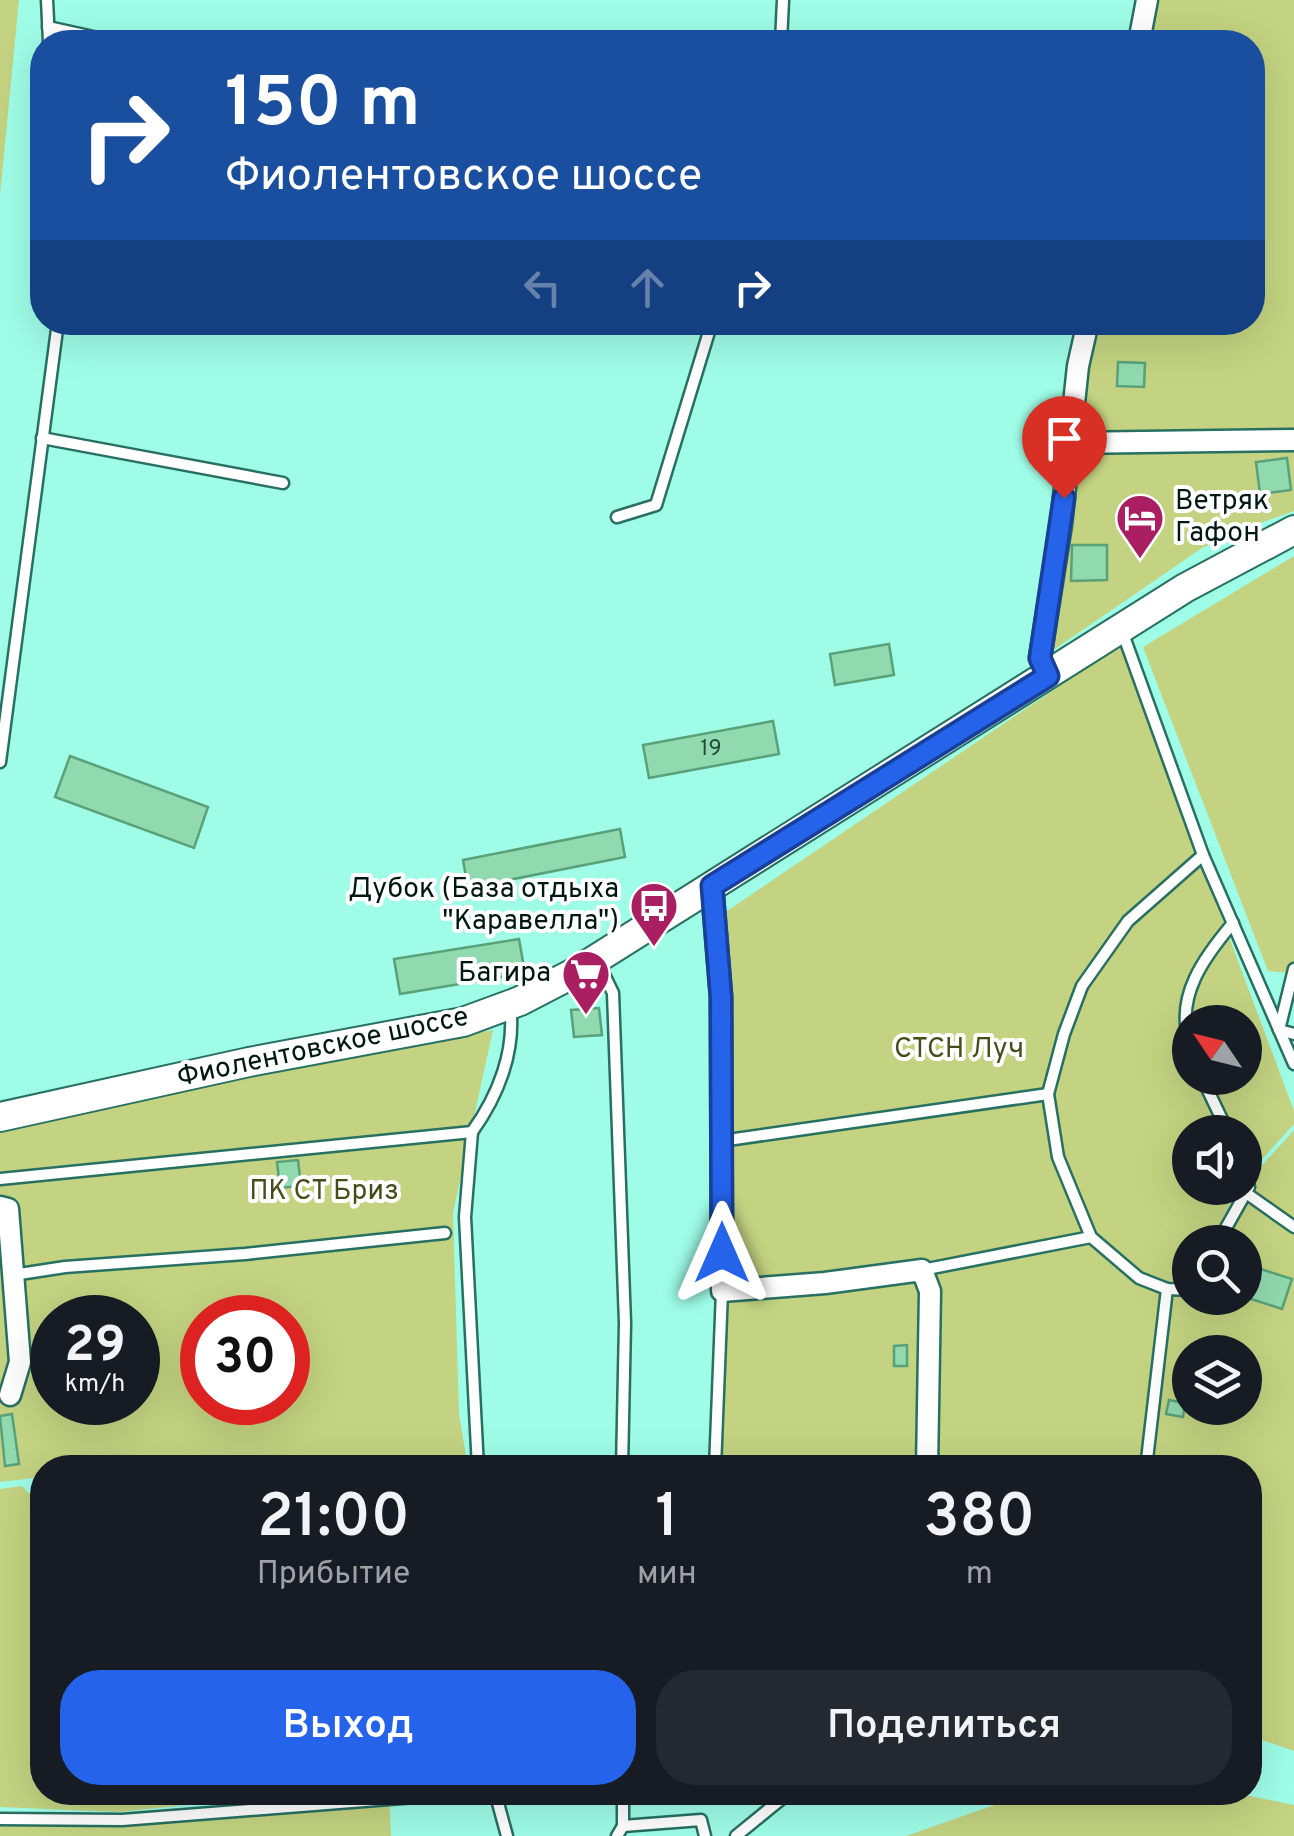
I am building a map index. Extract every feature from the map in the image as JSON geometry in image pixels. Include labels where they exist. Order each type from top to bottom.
[{"type":"main road","name":"Фиолентовское шоссе","points":[[0,1117],[250,1062],[463,1022],[510,1005],[596,959],[1184,588],[1294,530]]},
{"type":"street","points":[[1141,30],[1147,0]]},
{"type":"street","points":[[1048,676],[1040,658],[1085,335]]},
{"type":"street","points":[[1069,443],[1294,440]]},
{"type":"street","points":[[712,886],[721,997],[722,1290],[824,1283],[922,1270],[930,1291],[927,1455]]},
{"type":"street","points":[[0,1207],[8,1209],[20,1362],[5,1399]]},
{"type":"lane","points":[[47,0],[50,30]]},
{"type":"lane","points":[[782,30],[783,0]]},
{"type":"lane","points":[[48,27],[62,30]]},
{"type":"lane","points":[[0,762],[56,335]]},
{"type":"lane","points":[[618,517],[656,505],[708,335]]},
{"type":"lane","points":[[42,438],[283,484]]},
{"type":"lane","points":[[1121,630],[1204,856],[1294,1064]]},
{"type":"lane","points":[[1172,1289],[1139,1278],[1091,1238],[1058,1157],[1048,1094],[1082,986],[1128,920],[1204,856]]},
{"type":"lane","points":[[1186,1005],[1203,959],[1233,922]]},
{"type":"lane","points":[[596,959],[613,993],[624,1323],[622,1455]]},
{"type":"lane","points":[[1279,1030],[1294,969]]},
{"type":"lane","points":[[477,1455],[465,1217],[472,1132],[490,1106],[504,1066],[513,1029],[510,1005]]},
{"type":"lane","points":[[1279,1030],[1294,1034]]},
{"type":"lane","points":[[721,1142],[1048,1094]]},
{"type":"lane","points":[[0,1179],[472,1132]]},
{"type":"lane","points":[[1262,1205],[1294,1228]]},
{"type":"lane","points":[[13,1275],[65,1266],[245,1254],[445,1233]]},
{"type":"lane","points":[[922,1270],[1091,1238]]},
{"type":"lane","points":[[1148,1455],[1168,1289]]},
{"type":"lane","points":[[716,1455],[722,1290]]},
{"type":"lane","points":[[0,1818],[122,1820],[313,1805]]},
{"type":"lane","points":[[499,1805],[507,1836]]},
{"type":"lane","points":[[623,1805],[620,1831],[701,1820],[705,1836]]},
{"type":"lane","points":[[736,1836],[774,1805]]},
{"type":"green space","points":[[0,0],[19,0],[0,195]]},
{"type":"green space","points":[[1143,0],[1294,0],[1294,511],[1202,548],[1036,662],[1077,335],[1265,335],[1265,30],[1137,30]]},
{"type":"green space","points":[[1294,556],[1294,979],[1287,973],[1268,971],[1143,647]]},
{"type":"green space","name":"СТСН Луч","points":[[1120,645],[1254,1005],[1172,1005],[1172,1095],[1262,1095],[1262,1025],[1294,1111],[1294,1124],[1262,1159],[1262,1115],[1172,1115],[1172,1205],[1230,1205],[1220,1225],[1172,1225],[1172,1282],[1164,1281],[1142,1455],[722,1455],[732,1130],[724,913]]},
{"type":"green space","name":"ПК СТ Бриз","points":[[493,1030],[453,1213],[459,1414],[466,1455],[30,1455],[30,1478],[0,1482],[0,1117]]},
{"type":"green space","name":"СТСН Луч","points":[[1294,1130],[1294,1751],[1262,1740],[1262,1455],[1145,1455],[1168,1284],[1172,1284],[1172,1315],[1262,1315],[1262,1225],[1224,1225],[1234,1205],[1262,1205],[1262,1165]]},
{"type":"green space","points":[[22,1486],[30,1494],[30,1805],[186,1805],[118,1812],[0,1807],[0,1489]]},
{"type":"green space","points":[[1262,1798],[1294,1805],[1294,1836],[906,1836],[994,1805],[1262,1805]]},
{"type":"green space","points":[[242,1805],[390,1805],[391,1836],[0,1836],[0,1819],[107,1821]]},
{"type":"building","points":[[1118,362],[1145,363],[1144,387],[1117,386]]},
{"type":"building","points":[[1287,458],[1291,490],[1260,494],[1256,462]]},
{"type":"building","points":[[1072,545],[1107,545],[1107,580],[1071,581]]},
{"type":"building","points":[[889,644],[894,675],[835,685],[830,654]]},
{"type":"building","points":[[773,721],[779,754],[649,778],[643,745]]},
{"type":"building","points":[[70,756],[208,807],[194,848],[55,797]]},
{"type":"building","points":[[620,829],[625,857],[468,888],[463,860]]},
{"type":"building","points":[[519,939],[525,973],[400,994],[394,959]]},
{"type":"building","points":[[599,1008],[602,1035],[574,1037],[571,1010]]},
{"type":"building","points":[[298,1160],[301,1186],[280,1188],[277,1162]]},
{"type":"building","points":[[1262,1269],[1292,1279],[1282,1309],[1262,1303]]},
{"type":"building","points":[[907,1345],[907,1366],[894,1366],[894,1346]]},
{"type":"building","points":[[1169,1400],[1172,1401],[1172,1415],[1166,1414]]},
{"type":"building","points":[[12,1414],[19,1464],[5,1466],[0,1416]]},
{"type":"place","name":"Ветряк Гафон","points":[[1140,560]]},
{"type":"place","name":"Дубок (База отдыха \"Каравелла\")","points":[[654,948]]},
{"type":"place","name":"Багира","points":[[586,1016]]},
{"type":"route","points":[[722,1253],[721,997],[712,886],[1048,676],[1040,658],[1064,498]]}]
